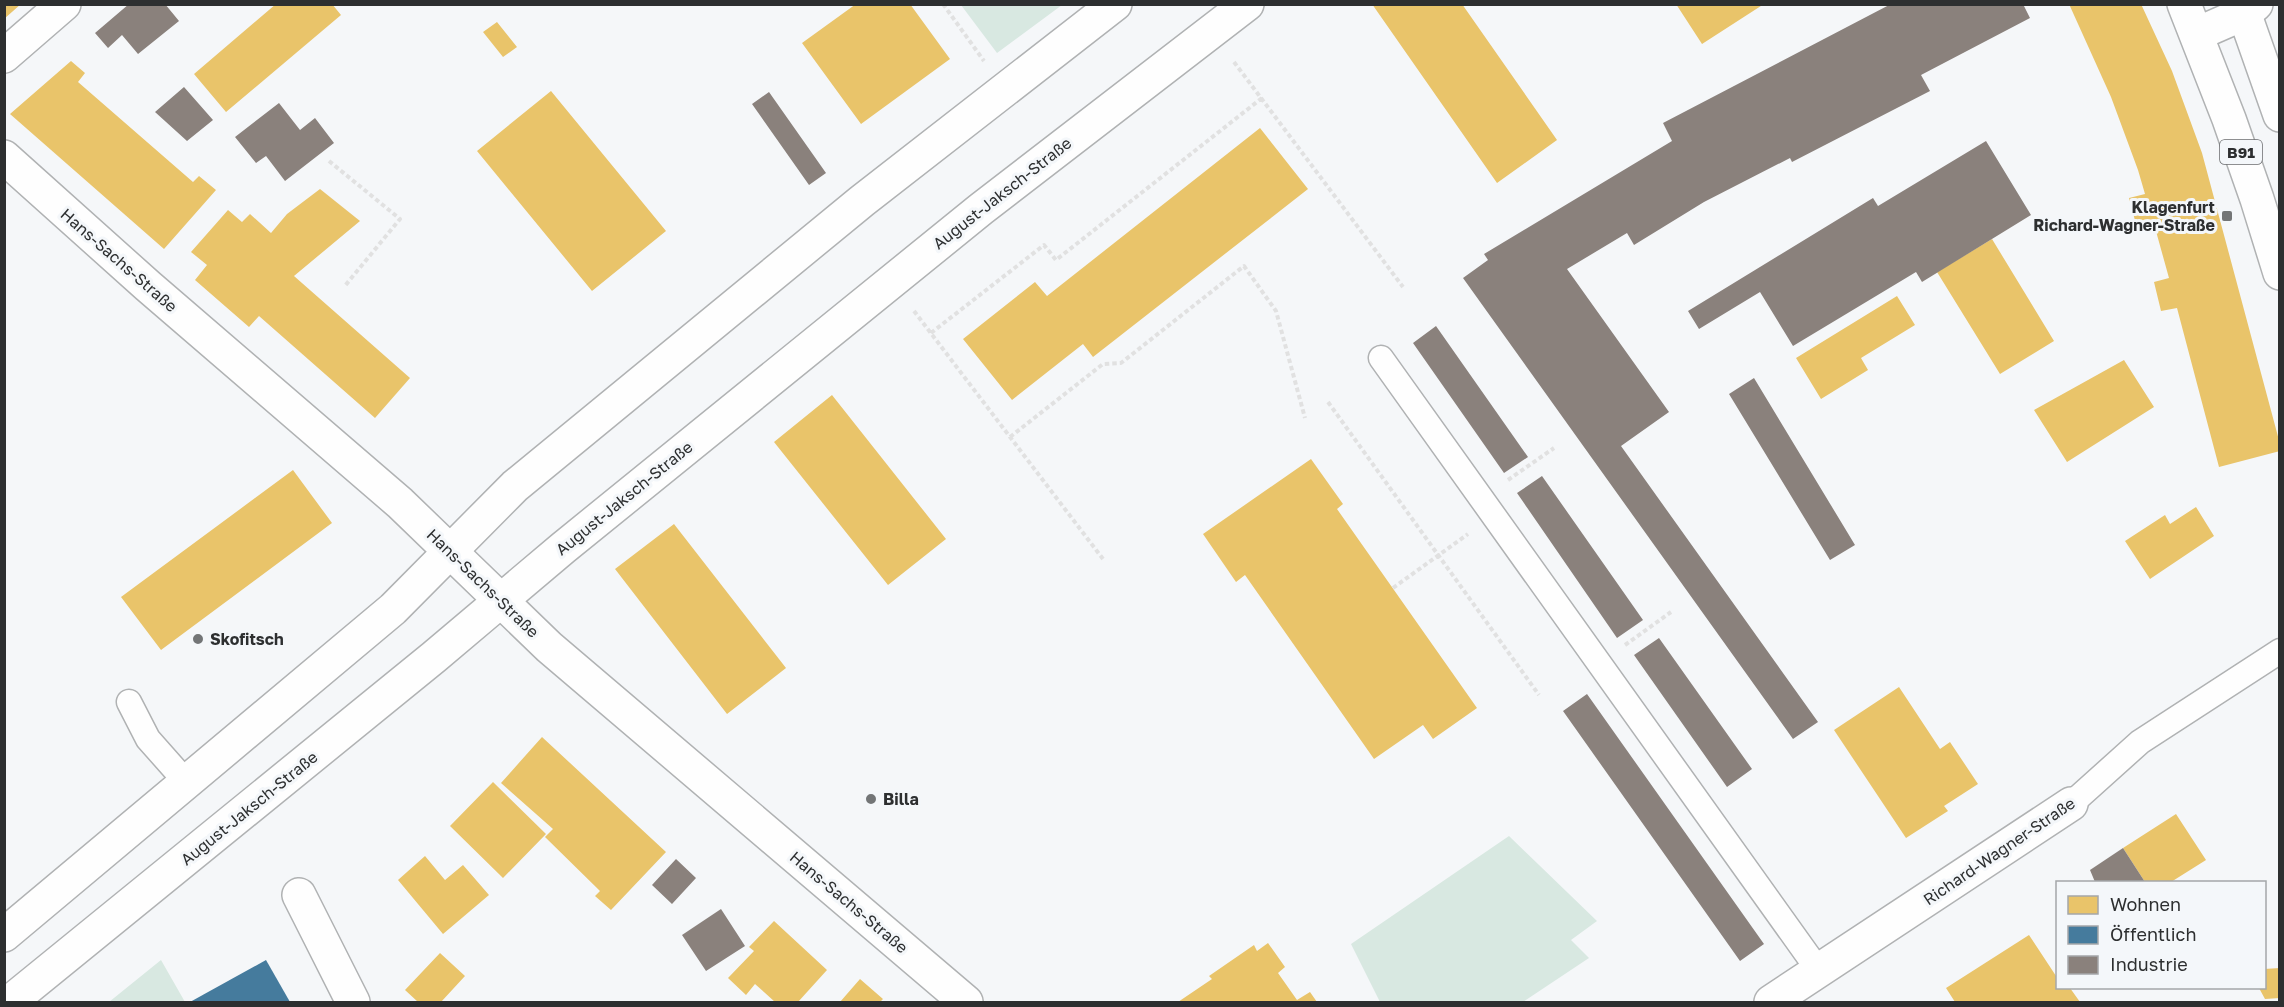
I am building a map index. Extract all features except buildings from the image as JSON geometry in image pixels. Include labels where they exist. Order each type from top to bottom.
[{"type":"main road","points":[[4,56],[64,4]]},
{"type":"main road","points":[[4,935],[393,609],[515,486],[862,201],[1115,4]]},
{"type":"main road","name":"August-Jaksch-Straße","points":[[9,1002],[892,281],[1044,160],[1247,4]]},
{"type":"main road","name":"B91","points":[[2184,4],[2257,199],[2280,273]]},
{"type":"main road","points":[[2197,34],[2247,7],[2280,115]]},
{"type":"main road","name":"Hans-Sachs-Straße","points":[[4,158],[148,286],[400,503],[549,647],[966,1002]]},
{"type":"main road","name":"Richard-Wagner-Straße","points":[[1771,1002],[2071,804]]},
{"type":"main road","points":[[299,895],[353,1002]]},
{"type":"lane","points":[[1381,357],[1819,971]]},
{"type":"lane","name":"Richard-Wagner-Straße","points":[[2071,804],[2140,742],[2280,651]]},
{"type":"lane","points":[[129,702],[148,739],[187,783]]},
{"type":"path","points":[[1211,31],[1403,287]]},
{"type":"path","points":[[932,333],[1044,245],[1056,261],[1262,98]]},
{"type":"path","points":[[329,161],[400,219],[344,287]]},
{"type":"path","points":[[1010,437],[1103,364],[1121,363],[1244,266],[1276,311],[1305,418]]},
{"type":"path","points":[[892,281],[1103,558]]},
{"type":"path","points":[[1328,402],[1539,695]]},
{"type":"path","points":[[1393,588],[1470,532],[1508,481],[1554,448]]},
{"type":"path","points":[[1600,663],[1671,612]]},
{"type":"shaded area","points":[[961,5],[1062,5],[997,53]]},
{"type":"shaded area","points":[[1509,836],[1597,921],[1571,940],[1589,958],[1523,1002],[1380,1002],[1351,944]]},
{"type":"shaded area","points":[[161,960],[185,1002],[109,1002]]},
{"type":"place","name":"Klagenfurt Richard-Wagner-Straße","points":[[2227,216]]},
{"type":"place","name":"Skofitsch","points":[[198,639]]},
{"type":"place","name":"Billa","points":[[871,799]]}]
